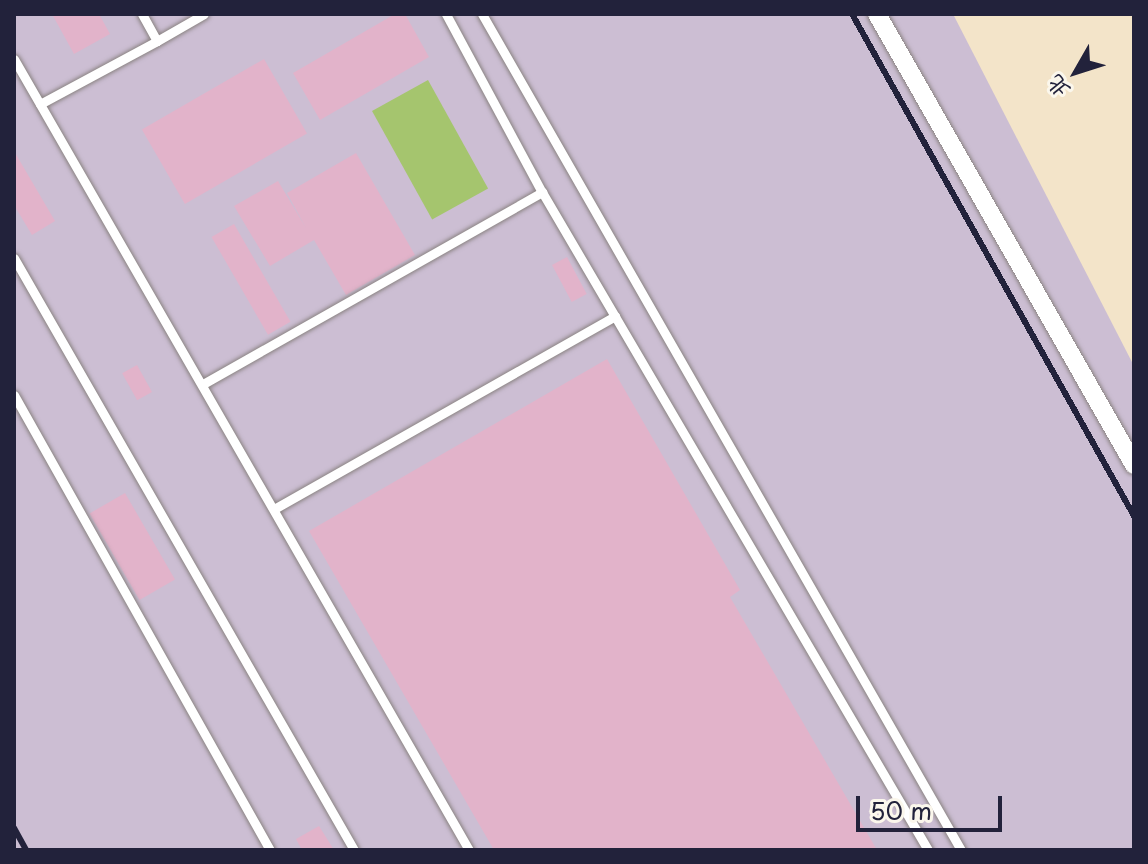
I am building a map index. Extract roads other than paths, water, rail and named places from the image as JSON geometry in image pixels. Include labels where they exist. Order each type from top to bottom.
[{"type":"street","points":[[877,14],[1134,465]]},
{"type":"lane","points":[[142,14],[157,41]]},
{"type":"lane","points":[[40,104],[204,14]]},
{"type":"lane","points":[[446,14],[542,192],[928,850]]},
{"type":"lane","points":[[482,14],[961,850]]},
{"type":"lane","points":[[14,59],[469,850]]},
{"type":"lane","points":[[203,384],[542,192]]},
{"type":"lane","points":[[14,258],[354,850]]},
{"type":"lane","points":[[274,509],[615,316]]},
{"type":"lane","points":[[14,395],[270,850]]},
{"type":"railway","points":[[852,14],[1134,516]]},
{"type":"railway","points":[[14,828],[26,850]]}]
